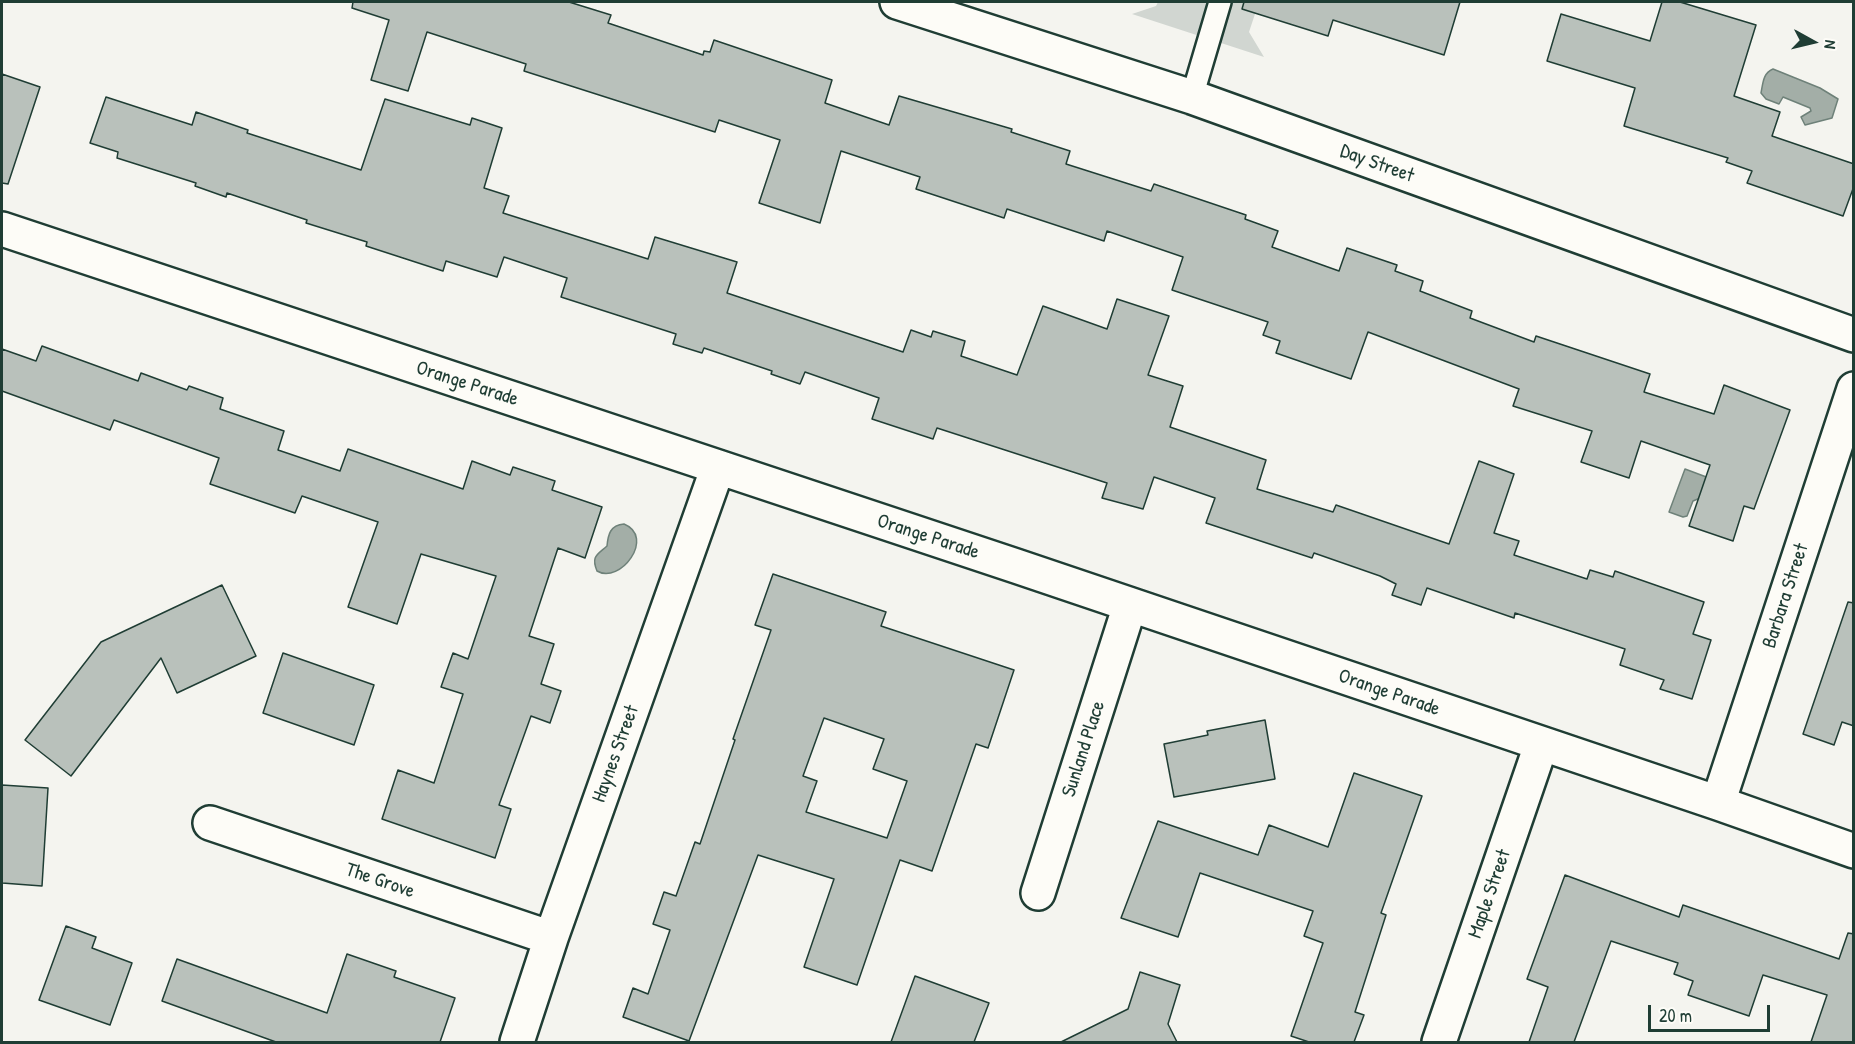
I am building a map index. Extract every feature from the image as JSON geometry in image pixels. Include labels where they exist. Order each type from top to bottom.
[{"type":"street","name":"Day Street","points":[[897,2],[1192,97],[1854,335]]},
{"type":"street","name":"Orange Parade","points":[[2,229],[1130,605],[1854,851]]},
{"type":"street","name":"Barbara Street","points":[[1718,803],[1854,389]]},
{"type":"street","name":"Haynes Street","points":[[517,1042],[551,938],[718,467]]},
{"type":"street","name":"Sunland Place","points":[[1038,893],[1130,605]]},
{"type":"street","name":"Maple Street","points":[[1439,1042],[1541,745]]},
{"type":"street","name":"The Grove","points":[[210,823],[551,938]]},
{"type":"lane","points":[[1192,97],[1220,2]]},
{"type":"shaded area","points":[[1158,2],[1259,2],[1249,32],[1264,57],[1132,14],[1156,6]]},
{"type":"shaded area","points":[[1773,69],[1820,88],[1838,99],[1832,118],[1805,125],[1801,117],[1811,111],[1810,108],[1783,97],[1779,104],[1766,99],[1761,93],[1763,82],[1767,73]]},
{"type":"shaded area","points":[[1685,469],[1709,478],[1705,496],[1693,501],[1687,516],[1683,517],[1669,512]]},
{"type":"shaded area","points":[[624,524],[633,530],[637,539],[631,558],[615,571],[606,574],[597,571],[596,556],[607,546],[609,534],[613,528]]},
{"type":"building","points":[[353,2],[569,2],[611,15],[608,23],[703,55],[704,51],[710,52],[714,40],[832,80],[825,103],[889,125],[899,96],[1012,129],[1011,132],[1070,151],[1066,164],[1151,191],[1154,184],[1246,215],[1245,219],[1278,231],[1272,247],[1339,271],[1347,248],[1397,265],[1395,271],[1423,281],[1420,291],[1472,311],[1470,318],[1534,342],[1536,336],[1650,374],[1644,392],[1714,414],[1724,385],[1790,410],[1754,509],[1744,506],[1733,541],[1689,526],[1710,465],[1641,441],[1629,478],[1581,462],[1592,431],[1513,406],[1519,389],[1368,332],[1351,379],[1276,353],[1280,341],[1263,335],[1268,322],[1172,290],[1183,257],[1107,231],[1104,241],[1007,209],[1004,218],[916,189],[920,177],[841,151],[820,223],[759,203],[780,140],[719,120],[715,132],[524,71],[526,64],[427,32],[408,91],[371,80],[389,20],[352,8]]},
{"type":"building","points":[[1244,2],[1460,2],[1444,55],[1333,20],[1328,36],[1242,9]]},
{"type":"building","points":[[1662,2],[1680,2],[1756,25],[1734,96],[1780,112],[1772,136],[1854,164],[1854,186],[1843,216],[1747,183],[1752,171],[1726,162],[1728,158],[1624,126],[1635,88],[1547,61],[1561,14],[1650,41]]},
{"type":"building","points":[[2,74],[40,87],[8,184],[2,183]]},
{"type":"building","points":[[106,97],[192,125],[196,112],[248,130],[247,133],[361,170],[385,99],[470,125],[472,118],[502,128],[484,188],[509,196],[503,213],[648,259],[655,237],[737,262],[727,293],[903,352],[911,330],[931,337],[933,331],[965,341],[961,356],[1017,375],[1043,306],[1107,329],[1117,299],[1169,316],[1148,375],[1183,386],[1170,427],[1266,460],[1257,489],[1333,512],[1336,505],[1449,544],[1479,461],[1514,474],[1494,533],[1519,541],[1514,555],[1587,579],[1590,570],[1613,577],[1615,571],[1704,602],[1693,634],[1711,640],[1692,699],[1660,689],[1664,680],[1620,665],[1625,649],[1515,613],[1514,618],[1427,588],[1421,605],[1392,595],[1396,584],[1380,576],[1314,553],[1312,558],[1206,523],[1215,498],[1154,477],[1143,509],[1102,498],[1107,483],[937,428],[933,439],[872,419],[879,398],[805,372],[800,384],[771,374],[772,371],[704,348],[702,353],[673,344],[676,334],[561,297],[567,278],[504,257],[497,277],[446,261],[443,271],[366,246],[367,242],[306,223],[307,220],[227,193],[226,197],[195,186],[196,183],[117,158],[118,152],[90,143]]},
{"type":"building","points":[[42,346],[138,381],[141,373],[187,390],[189,386],[223,398],[220,409],[284,431],[278,450],[340,471],[348,449],[463,489],[472,461],[510,475],[513,467],[555,481],[552,490],[602,507],[585,558],[558,548],[529,636],[554,644],[541,684],[561,691],[550,723],[531,716],[499,805],[511,809],[495,858],[382,819],[398,770],[434,783],[463,694],[441,687],[453,653],[468,659],[496,576],[421,554],[397,624],[348,607],[378,522],[302,496],[295,513],[210,484],[219,458],[114,420],[110,430],[2,391],[2,349],[36,361]]},
{"type":"building","points":[[773,574],[886,612],[881,626],[1014,670],[988,748],[976,744],[932,871],[900,860],[857,985],[804,967],[834,879],[758,855],[689,1041],[623,1017],[633,988],[648,994],[670,930],[653,924],[664,892],[676,896],[695,842],[700,844],[771,630],[755,625]],"holes":[[[824,718],[884,739],[873,769],[907,781],[887,838],[806,812],[817,781],[803,776]]]},
{"type":"building","points":[[222,585],[256,656],[177,693],[161,658],[71,776],[25,740],[101,642]]},
{"type":"building","points":[[1848,602],[1854,603],[1854,726],[1842,722],[1834,745],[1803,734]]},
{"type":"building","points":[[283,653],[374,685],[354,745],[263,713]]},
{"type":"building","points":[[1265,720],[1275,779],[1174,797],[1164,744],[1208,735],[1207,731]]},
{"type":"building","points":[[1354,773],[1422,796],[1381,913],[1386,915],[1355,1012],[1364,1015],[1354,1042],[1309,1042],[1291,1036],[1323,943],[1304,936],[1313,911],[1200,873],[1178,937],[1121,918],[1158,821],[1258,855],[1269,825],[1328,847]]},
{"type":"building","points":[[2,785],[48,788],[42,886],[2,883]]},
{"type":"building","points":[[1565,875],[1679,917],[1683,905],[1839,959],[1848,933],[1854,934],[1854,1042],[1811,1042],[1827,995],[1763,975],[1749,1016],[1688,995],[1693,981],[1674,974],[1678,963],[1611,941],[1574,1042],[1529,1042],[1548,987],[1527,979]]},
{"type":"building","points":[[66,926],[96,937],[92,948],[132,963],[110,1025],[39,1000]]},
{"type":"building","points":[[347,954],[396,971],[394,977],[455,998],[440,1042],[276,1042],[162,1001],[177,959],[327,1013]]},
{"type":"building","points":[[1140,972],[1180,985],[1168,1024],[1177,1042],[1061,1042],[1128,1009]]},
{"type":"building","points":[[915,976],[989,1003],[974,1042],[891,1042]]}]
